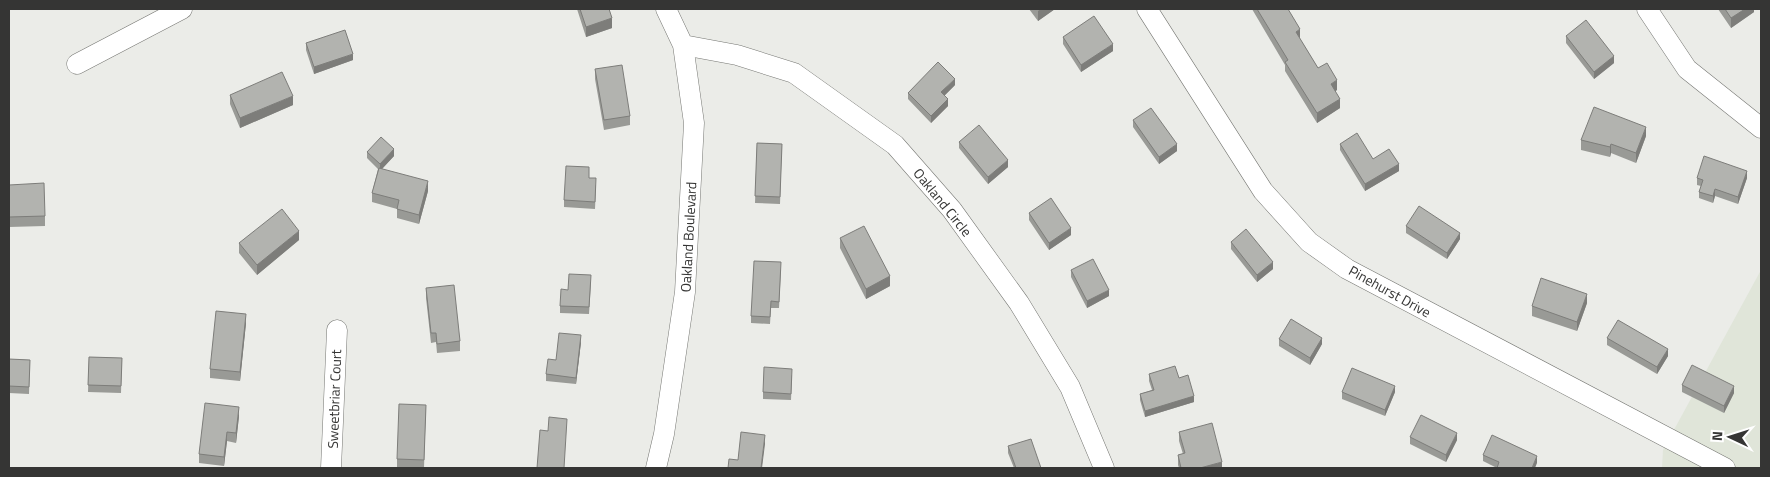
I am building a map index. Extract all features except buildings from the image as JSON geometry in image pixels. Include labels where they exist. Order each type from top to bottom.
[{"type":"street","points":[[77,64],[182,9]]},
{"type":"street","name":"Oakland Boulevard","points":[[656,468],[664,434],[686,282],[694,123],[682,45],[666,9]]},
{"type":"street","name":"Pinehurst Drive","points":[[1147,9],[1263,191],[1308,242],[1355,273],[1726,468]]},
{"type":"street","points":[[1647,9],[1688,69],[1761,128]]},
{"type":"street","name":"Oakland Circle","points":[[682,45],[737,55],[794,73],[896,145],[952,210],[1019,303],[1070,387],[1104,468]]},
{"type":"street","name":"Sweetbriar Court","points":[[331,468],[337,330]]},
{"type":"shaded area","points":[[1761,270],[1761,468],[1662,468],[1663,450]]}]
